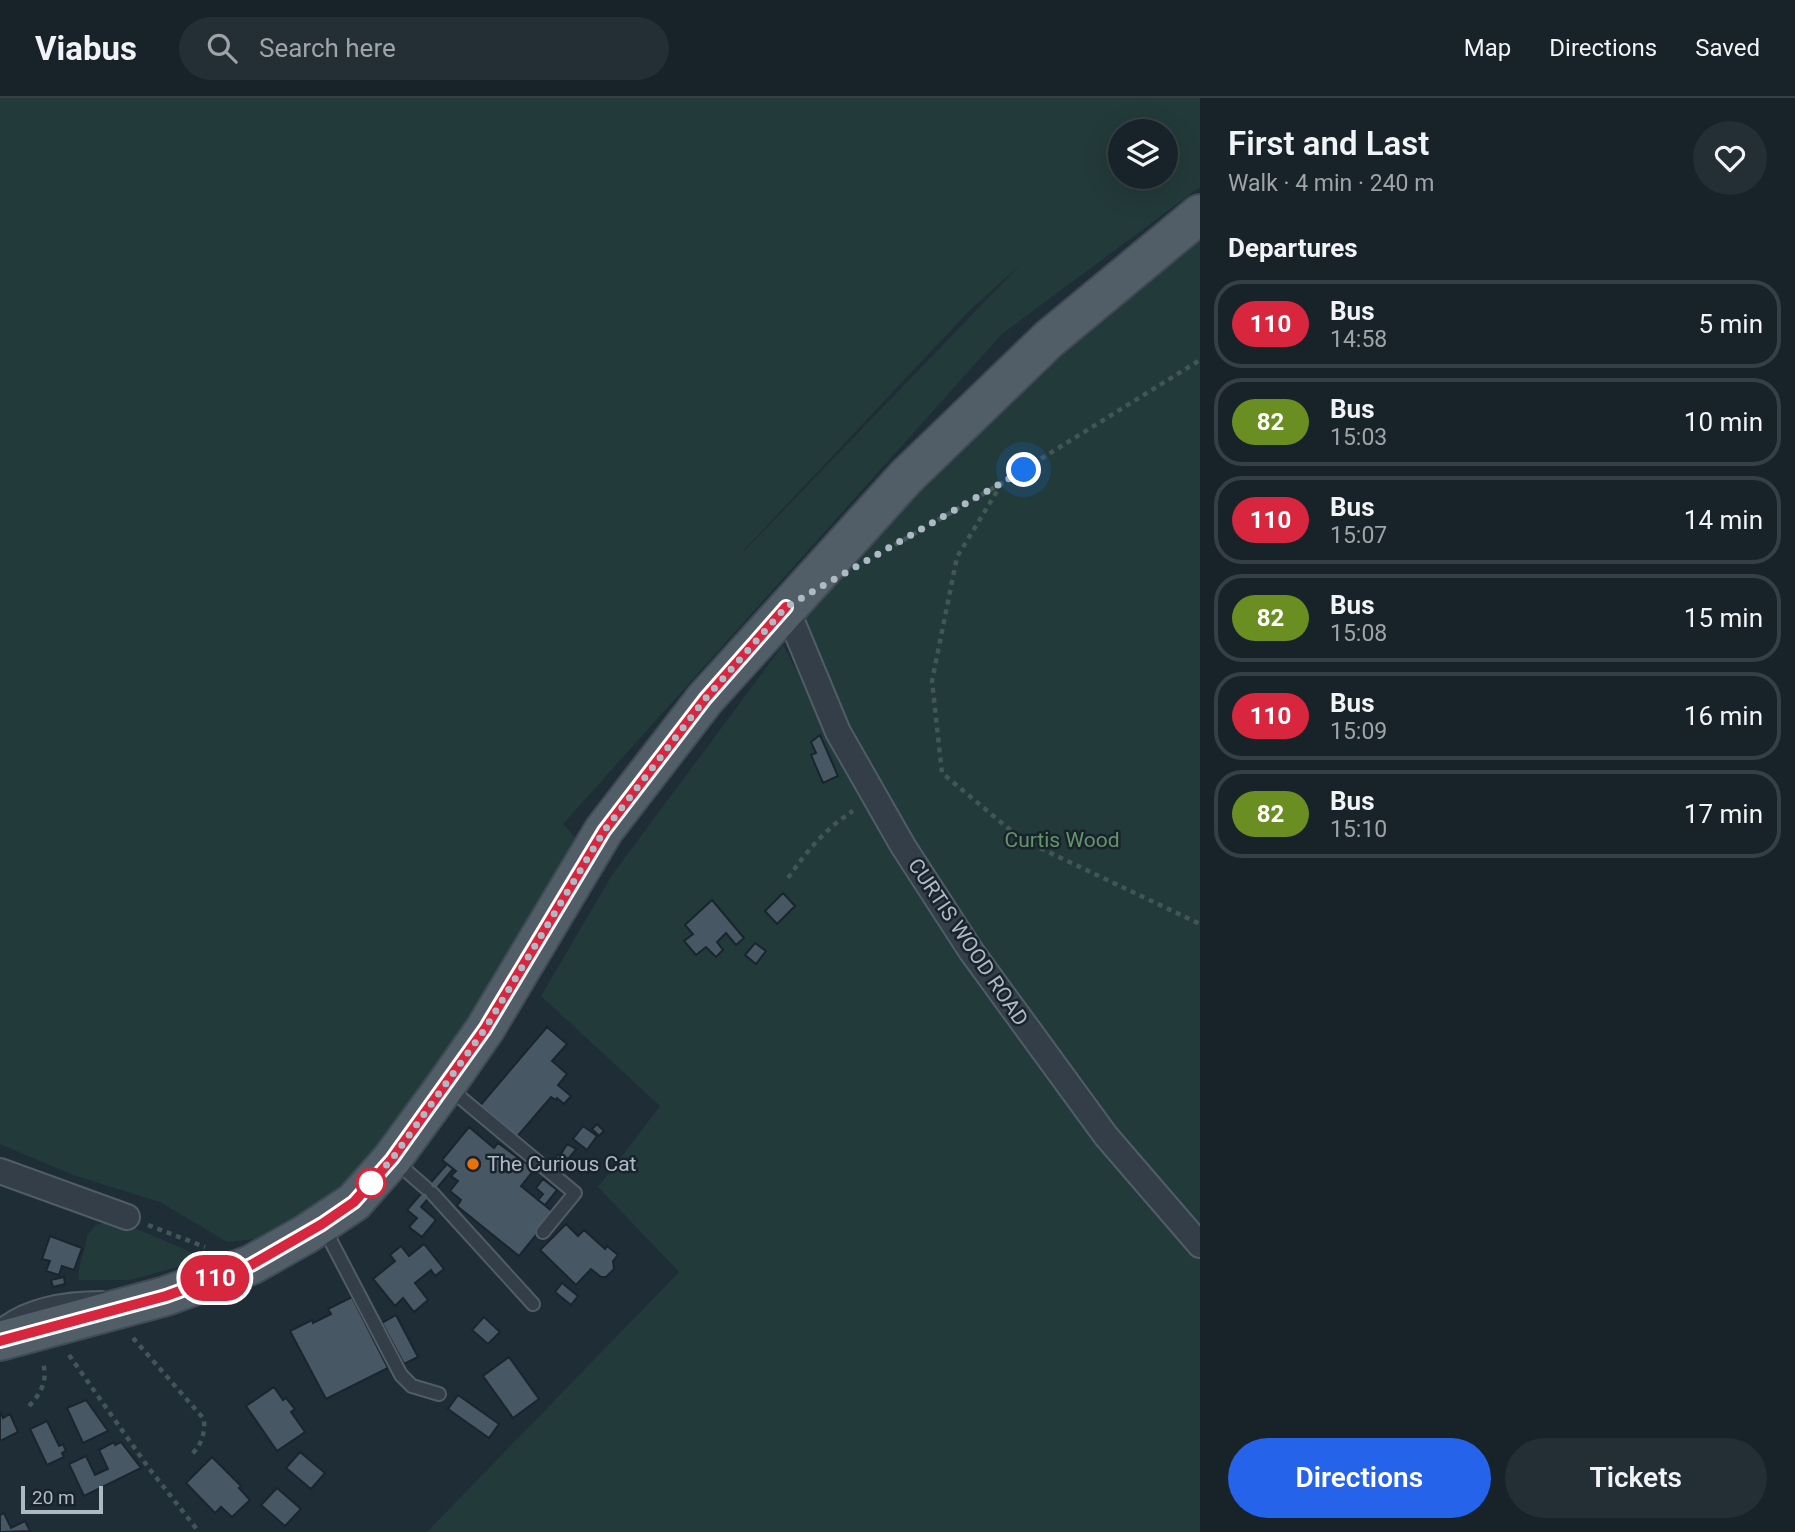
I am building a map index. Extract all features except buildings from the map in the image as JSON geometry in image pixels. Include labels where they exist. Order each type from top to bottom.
[{"type":"main road","points":[[21,1332],[166,1296],[251,1265],[354,1202],[392,1159],[446,1085],[492,1017],[604,831],[705,699],[906,477],[1049,339],[1200,214]]},
{"type":"street","name":"CURTIS WOOD ROAD","points":[[786,607],[838,732],[902,846],[979,962],[1106,1136],[1200,1245]]},
{"type":"street","points":[[0,1171],[127,1217]]},
{"type":"lane","points":[[446,1085],[575,1193],[543,1232]]},
{"type":"lane","points":[[392,1159],[429,1190],[533,1304]]},
{"type":"lane","points":[[322,1224],[401,1375],[412,1386],[439,1394]]},
{"type":"path","points":[[882,552],[1002,483],[1200,360]]},
{"type":"path","points":[[1002,483],[957,557],[932,681],[942,773],[1021,839],[1200,924]]},
{"type":"path","points":[[788,878],[813,843],[835,822],[876,798]]},
{"type":"path","points":[[127,1217],[251,1265]]},
{"type":"path","points":[[122,1308],[204,1419],[205,1430],[199,1447],[192,1454]]},
{"type":"path","points":[[21,1332],[45,1370],[44,1382],[29,1406]]},
{"type":"path","points":[[21,1332],[148,1467],[199,1532]]},
{"type":"green space","points":[[0,98],[1200,98],[1200,187],[1002,334],[563,824],[582,845],[456,1044],[372,1156],[315,1210],[257,1239],[227,1242],[160,1202],[73,1175],[0,1144]],"holes":[[[1020,265],[745,550],[969,311]]]},
{"type":"green space","name":"Curtis Wood","points":[[1200,214],[1200,1532],[427,1532],[679,1272],[598,1187],[660,1106],[541,996],[612,875],[783,645],[895,854],[786,607]],"holes":[[[820,735],[838,775],[823,783],[811,755],[816,753]],[[783,893],[777,924],[765,911]],[[712,901],[744,938],[736,944],[726,933],[717,942],[723,950],[716,957],[706,947],[696,955],[684,941],[693,934],[685,924]]]},
{"type":"green space","points":[[109,1221],[142,1231],[207,1259],[130,1280],[79,1280],[87,1235],[96,1225]]},
{"type":"bus line","name":"110","points":[[0,1341],[166,1296],[251,1265],[306,1234],[354,1202],[392,1159],[485,1029],[604,831],[705,699],[786,607]]},
{"type":"place","name":"The Curious Cat","points":[[473,1164]]},
{"type":"route","points":[[371,1183],[366,1188],[392,1159],[485,1029],[604,831],[705,699],[786,607],[1024,470]]}]
